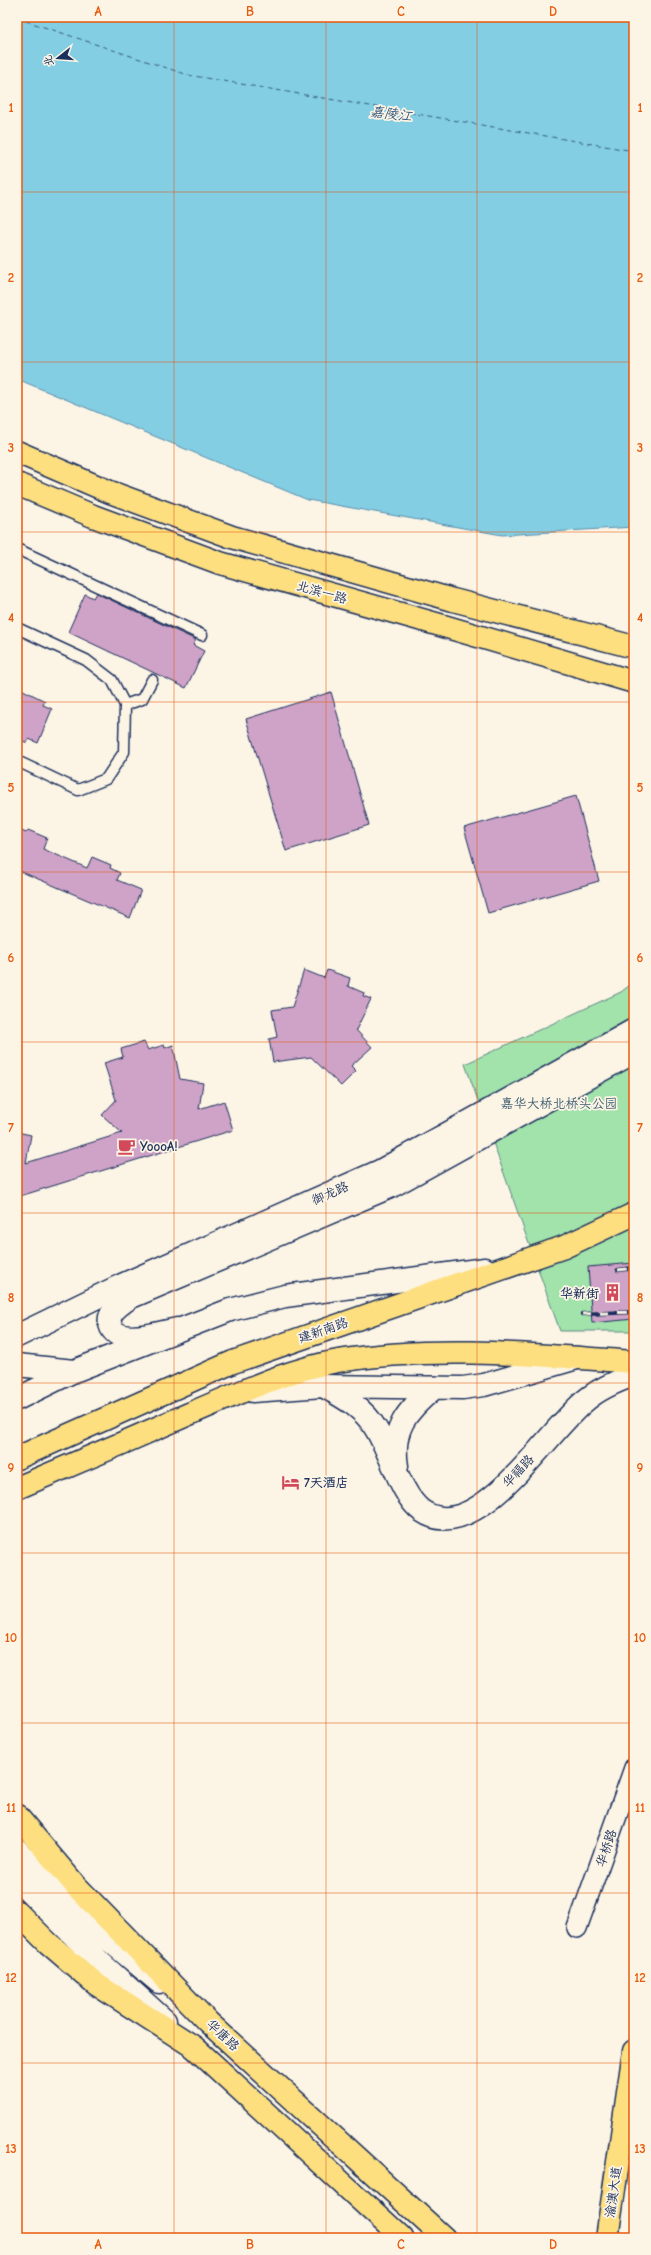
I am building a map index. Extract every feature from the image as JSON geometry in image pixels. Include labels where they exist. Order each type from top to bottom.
[{"type":"main road","points":[[17,452],[110,492],[232,537],[453,600],[634,647]]},
{"type":"main road","name":"北滨一路","points":[[17,484],[93,516],[220,563],[634,682]]},
{"type":"main road","name":"御龙路","points":[[17,1336],[122,1285],[380,1171],[634,1030]]},
{"type":"main road","name":"御龙路","points":[[177,1329],[131,1338],[121,1337],[112,1331],[109,1322],[111,1314],[129,1298],[390,1187],[634,1052]]},
{"type":"main road","name":"建新南路","points":[[17,1458],[234,1362],[504,1266],[564,1247],[634,1214]]},
{"type":"main road","points":[[17,1399],[74,1371],[177,1329],[230,1310],[285,1296],[504,1266]]},
{"type":"main road","points":[[17,1488],[241,1392],[305,1370],[336,1362],[372,1356],[422,1353],[578,1358],[634,1362]]},
{"type":"main road","points":[[241,1392],[323,1386],[375,1385],[432,1389],[484,1385],[578,1358]]},
{"type":"main road","points":[[17,1365],[74,1371]]},
{"type":"main road","name":"华福路","points":[[323,1386],[350,1402],[365,1414],[376,1429],[400,1479],[418,1508],[431,1517],[449,1518],[466,1513],[495,1495],[585,1400],[618,1380],[634,1375]]},
{"type":"main road","name":"华福路","points":[[400,1479],[395,1456],[399,1428],[412,1405],[432,1389]]},
{"type":"main road","name":"华唐路","points":[[17,1816],[76,1886],[208,2022],[444,2238]]},
{"type":"main road","points":[[17,1850],[72,1909],[208,2022]]},
{"type":"main road","points":[[17,1879],[96,1960],[194,2047],[402,2238]]},
{"type":"main road","points":[[17,1912],[47,1942],[96,1984],[194,2047]]},
{"type":"main road","name":"渝澳大道","points":[[607,2238],[634,2051]]},
{"type":"street","name":"华桥路","points":[[578,1928],[634,1768]]},
{"type":"lane","points":[[17,549],[202,635]]},
{"type":"lane","points":[[17,628],[86,660],[112,680],[125,705],[124,752],[106,779],[78,790],[17,761]]},
{"type":"lane","points":[[125,705],[142,699],[152,680]]},
{"type":"lane","points":[[612,2204],[619,2238]]},
{"type":"green space","name":"嘉华大桥北桥头公园","points":[[634,982],[634,1331],[560,1331],[465,1064],[621,992]]},
{"type":"water","name":"嘉陵江","points":[[17,17],[634,17],[634,527],[502,535],[308,500],[17,379]]},
{"type":"building","points":[[96,593],[196,640],[193,645],[204,651],[186,688],[68,632],[85,594],[93,598]]},
{"type":"building","points":[[17,687],[45,701],[43,705],[52,709],[38,743],[29,739],[27,743],[17,738]]},
{"type":"building","points":[[331,692],[369,825],[286,851],[246,719]]},
{"type":"building","points":[[576,796],[599,881],[488,913],[464,828]]},
{"type":"building","points":[[17,829],[26,833],[28,830],[47,838],[43,849],[87,868],[92,857],[111,865],[110,868],[120,873],[117,880],[141,890],[130,918],[17,870]]},
{"type":"building","points":[[304,970],[324,978],[327,970],[350,978],[348,986],[364,993],[363,996],[371,999],[356,1030],[372,1047],[351,1066],[356,1071],[341,1086],[311,1057],[273,1062],[269,1039],[277,1037],[272,1010],[292,1007]]},
{"type":"building","points":[[144,1042],[148,1050],[164,1045],[165,1048],[173,1045],[180,1079],[203,1083],[199,1109],[224,1101],[233,1130],[17,1197],[17,1132],[31,1135],[26,1163],[122,1133],[102,1115],[116,1100],[104,1063],[123,1057],[121,1049]]},
{"type":"building","name":"华新街","points":[[634,1263],[634,1319],[592,1323],[588,1267]]},
{"type":"ferry route","points":[[17,18],[188,75],[634,151]]},
{"type":"railway","points":[[618,1270],[634,1268]]},
{"type":"railway","points":[[582,1314],[634,1312]]},
{"type":"place","name":"YoooA!","points":[[127,1146]]},
{"type":"place","name":"华新街","points":[[612,1293]]},
{"type":"place","name":"7天酒店","points":[[291,1482]]}]
